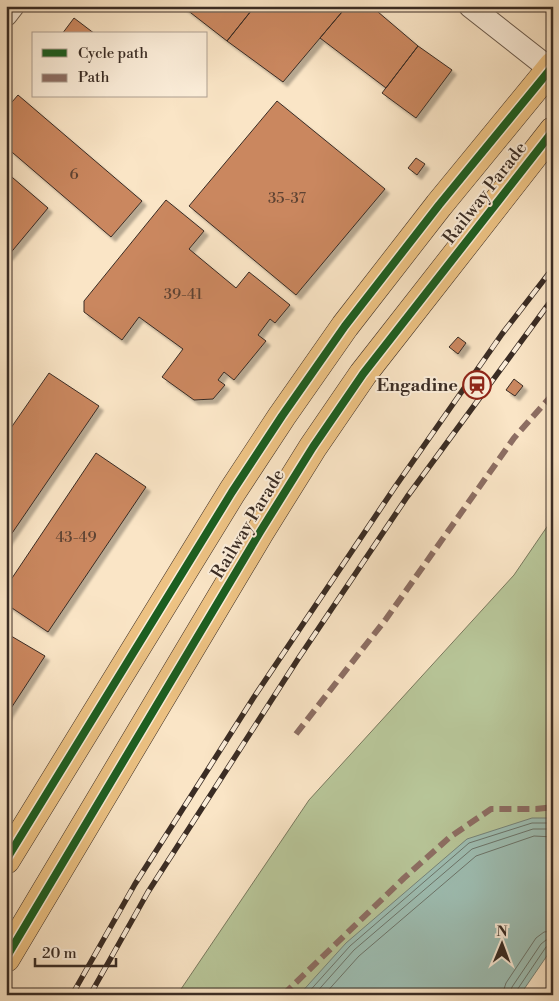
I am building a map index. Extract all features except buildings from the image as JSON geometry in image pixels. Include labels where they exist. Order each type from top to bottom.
[{"type":"highway","name":"Railway Parade","points":[[6,860],[232,492],[282,416],[351,318],[439,205],[552,68]]},
{"type":"highway","name":"Railway Parade","points":[[6,958],[260,532],[313,447],[362,374],[553,131]]},
{"type":"street","points":[[6,15],[13,6]]},
{"type":"street","points":[[470,6],[552,68]]},
{"type":"green space","points":[[553,518],[553,820],[311,995],[177,995],[309,800],[514,575]]},
{"type":"water","points":[[532,818],[553,818],[553,947],[520,995],[299,995],[346,943],[467,839]]},
{"type":"railway","points":[[72,995],[135,884],[254,697],[395,487],[502,334],[553,268]]},
{"type":"railway","points":[[90,995],[148,892],[298,659],[407,497],[553,298]]},
{"type":"marked path","points":[[296,734],[386,619],[514,438],[553,394]]},
{"type":"marked path","points":[[283,995],[404,878],[450,837],[491,809],[553,807]]},
{"type":"cycle path","points":[[6,860],[232,492],[282,416],[345,326],[439,205],[553,66]]},
{"type":"cycle path","points":[[6,958],[260,532],[313,447],[363,374],[553,131]]},
{"type":"place","name":"Engadine","points":[[477,385]]}]
